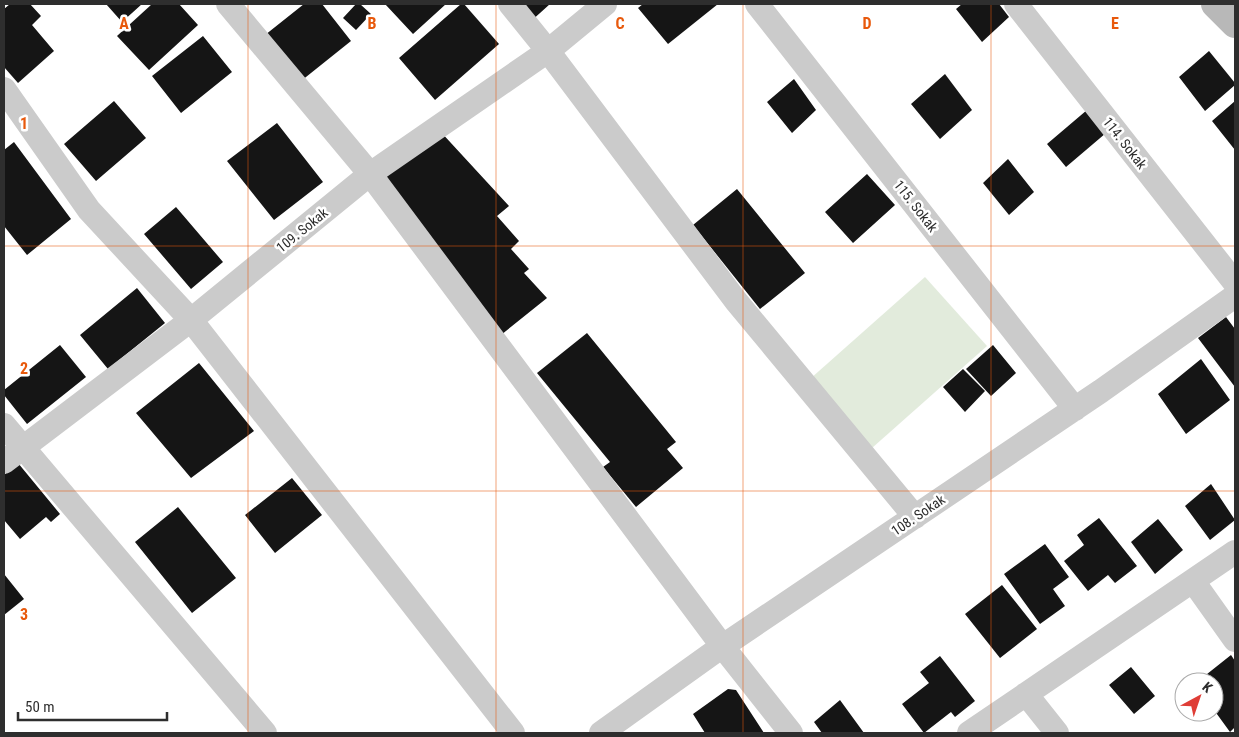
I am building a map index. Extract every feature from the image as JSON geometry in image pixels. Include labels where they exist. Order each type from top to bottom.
[{"type":"street","points":[[228,4],[370,174],[723,647],[791,733]]},
{"type":"street","points":[[510,4],[548,51],[736,301],[915,517]]},
{"type":"street","name":"109. Sokak","points":[[4,462],[191,320],[370,174],[548,51],[605,4]]},
{"type":"street","name":"115. Sokak","points":[[757,4],[1075,409]]},
{"type":"street","name":"114. Sokak","points":[[1016,4],[1235,283]]},
{"type":"street","points":[[1216,4],[1235,24]]},
{"type":"street","points":[[4,89],[89,210],[191,320],[513,733]]},
{"type":"street","name":"108. Sokak","points":[[600,733],[723,647],[1075,409],[1235,296]]},
{"type":"street","points":[[4,425],[265,733]]},
{"type":"street","points":[[969,733],[1235,552]]},
{"type":"street","points":[[1193,581],[1235,640]]},
{"type":"street","points":[[1026,694],[1057,733]]},
{"type":"green space","points":[[925,277],[987,346],[872,448],[810,379]]},
{"type":"building","points":[[10,4],[30,4],[41,16],[32,25],[54,51],[18,83],[4,67],[4,9]]},
{"type":"building","points":[[106,4],[142,4],[122,22]]},
{"type":"building","points":[[152,4],[179,4],[198,25],[149,70],[117,36]]},
{"type":"building","points":[[304,4],[322,4],[351,41],[301,81],[265,35]]},
{"type":"building","points":[[356,4],[360,4],[371,14],[356,30],[343,18]]},
{"type":"building","points":[[385,4],[446,4],[413,34]]},
{"type":"building","points":[[461,4],[464,4],[499,44],[435,100],[399,58]]},
{"type":"building","points":[[514,4],[550,4],[530,22]]},
{"type":"building","points":[[643,4],[718,4],[668,44],[638,8]]},
{"type":"building","points":[[962,4],[999,4],[1009,17],[982,42],[956,9]]},
{"type":"building","points":[[203,36],[232,72],[181,113],[152,76]]},
{"type":"building","points":[[1209,51],[1235,85],[1205,111],[1179,77]]},
{"type":"building","points":[[945,74],[972,110],[940,139],[911,104]]},
{"type":"building","points":[[794,79],[816,110],[792,133],[767,102]]},
{"type":"building","points":[[114,101],[146,138],[96,181],[64,144]]},
{"type":"building","points":[[1235,101],[1235,150],[1212,121]]},
{"type":"building","points":[[1087,110],[1106,133],[1066,167],[1047,144]]},
{"type":"building","points":[[277,123],[323,182],[274,220],[227,161]]},
{"type":"building","points":[[439,130],[509,206],[497,216],[519,241],[511,249],[529,269],[524,273],[547,298],[501,335],[381,177]]},
{"type":"building","points":[[14,142],[71,219],[27,255],[4,226],[4,150]]},
{"type":"building","points":[[1008,159],[1034,192],[1009,215],[983,183]]},
{"type":"building","points":[[867,174],[895,205],[853,243],[825,212]]},
{"type":"building","points":[[737,189],[805,273],[760,309],[693,225]]},
{"type":"building","points":[[176,207],[223,262],[191,289],[144,234]]},
{"type":"building","points":[[137,288],[165,323],[108,369],[80,335]]},
{"type":"building","points":[[1226,317],[1235,329],[1235,387],[1198,338]]},
{"type":"building","points":[[587,333],[676,442],[667,449],[683,468],[636,507],[603,467],[610,462],[537,373]]},
{"type":"building","points":[[60,345],[86,377],[27,424],[4,395],[4,390]]},
{"type":"building","points":[[993,345],[1016,373],[991,396],[966,369]]},
{"type":"building","points":[[1201,359],[1230,400],[1186,434],[1158,394]]},
{"type":"building","points":[[199,363],[254,431],[191,478],[136,413]]},
{"type":"building","points":[[963,369],[985,391],[965,412],[943,387]]},
{"type":"building","points":[[18,463],[60,514],[51,522],[46,517],[20,539],[4,520],[4,475]]},
{"type":"building","points":[[292,478],[322,515],[275,553],[245,515]]},
{"type":"building","points":[[1211,484],[1235,520],[1210,540],[1185,506]]},
{"type":"building","points":[[178,507],[236,578],[192,613],[135,542]]},
{"type":"building","points":[[1099,518],[1137,566],[1115,583],[1108,575],[1088,591],[1064,561],[1084,545],[1077,535]]},
{"type":"building","points":[[1158,519],[1183,550],[1155,574],[1131,542]]},
{"type":"building","points":[[1045,544],[1069,577],[1053,589],[1065,606],[1040,624],[1004,574]]},
{"type":"building","points":[[4,574],[24,599],[4,615]]},
{"type":"building","points":[[1002,585],[1037,629],[1000,658],[965,614]]},
{"type":"building","points":[[1231,655],[1235,661],[1235,727],[1230,732],[1223,722],[1224,672],[1210,672]]},
{"type":"building","points":[[940,656],[975,701],[955,717],[951,712],[924,733],[902,704],[929,683],[920,672]]},
{"type":"building","points":[[1131,667],[1155,696],[1134,714],[1109,685]]},
{"type":"building","points":[[728,689],[736,690],[764,733],[705,733],[693,714]]},
{"type":"building","points":[[840,700],[864,733],[822,733],[814,722]]}]
